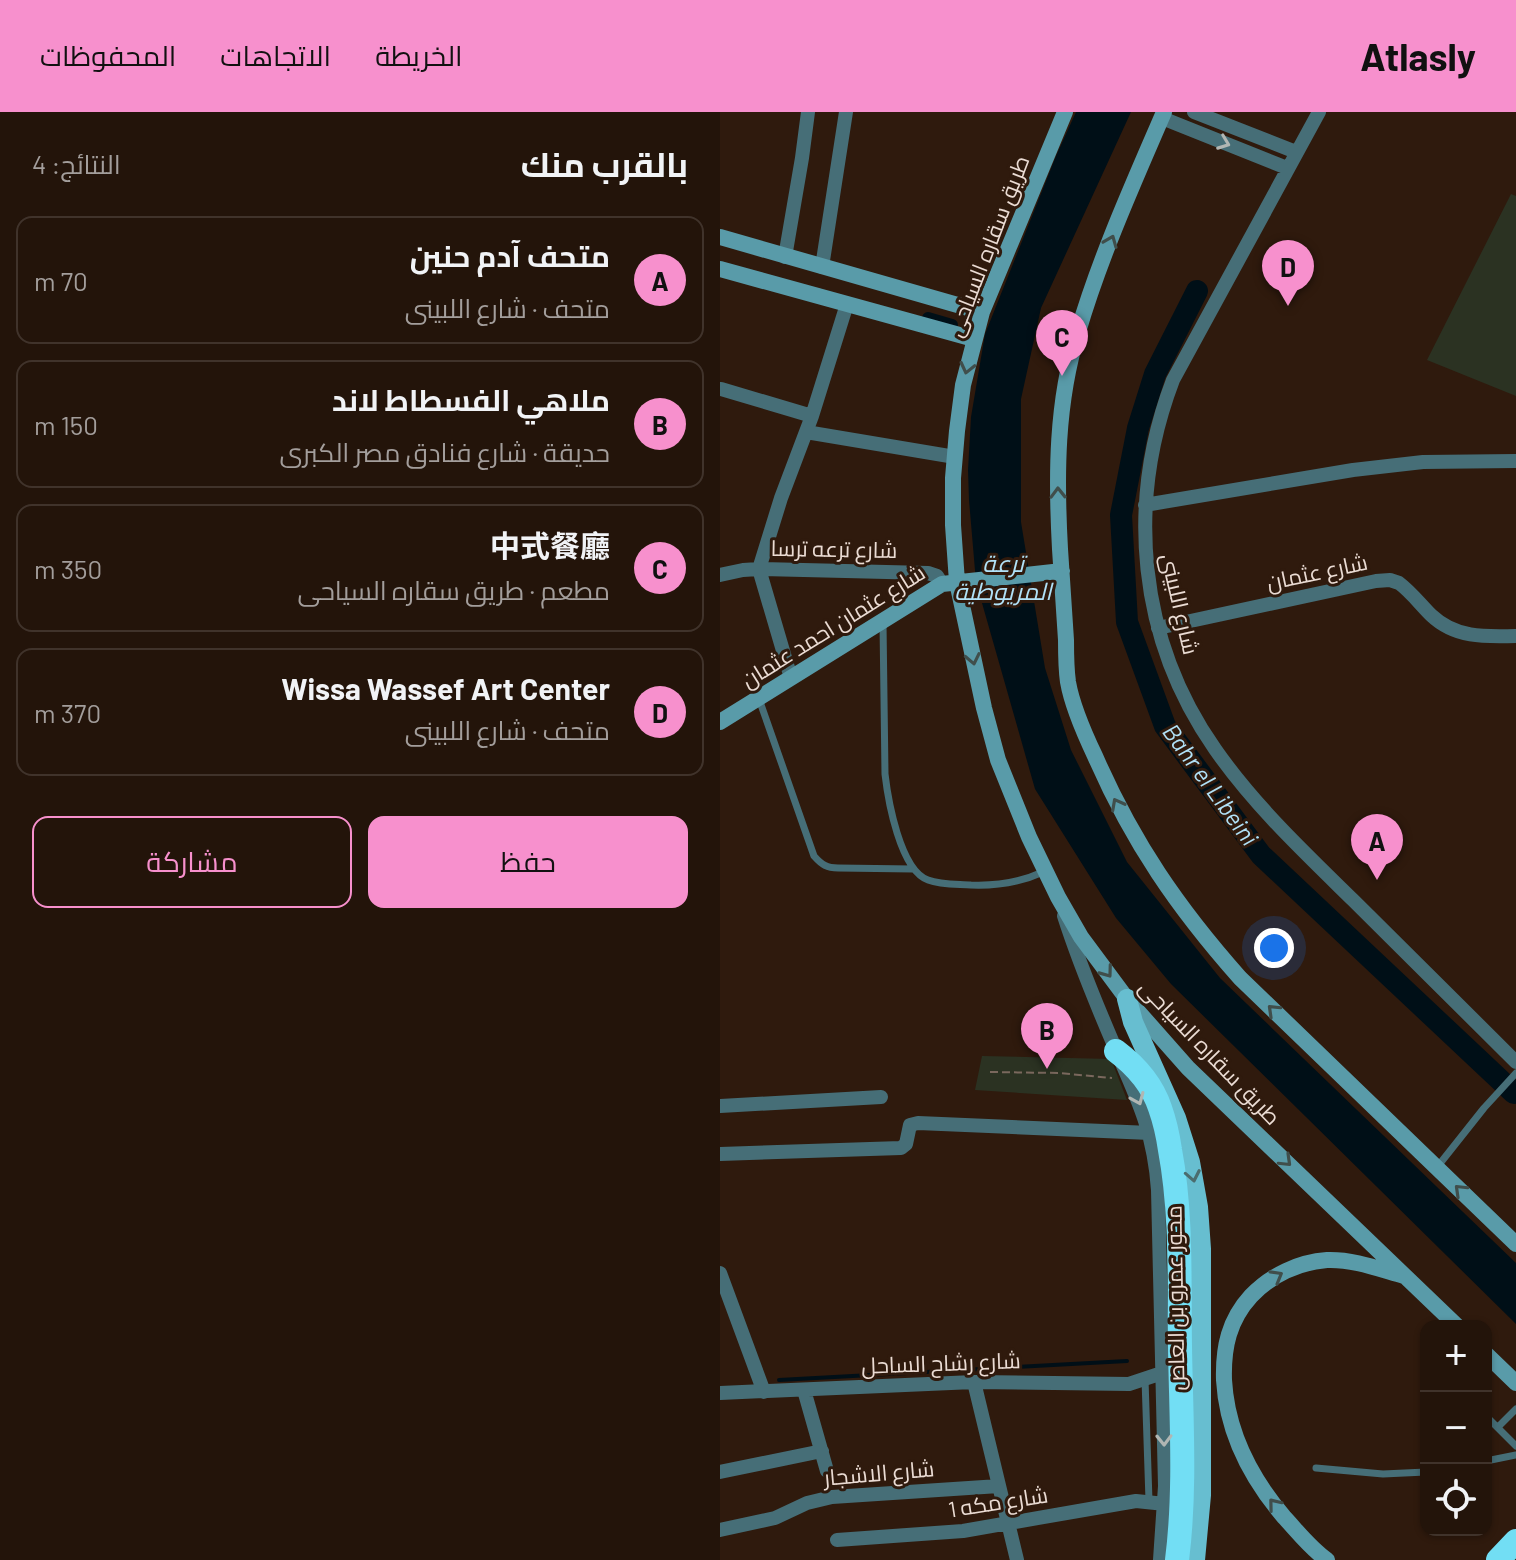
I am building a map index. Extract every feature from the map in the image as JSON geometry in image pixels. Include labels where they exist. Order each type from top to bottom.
[{"type":"highway","points":[[1116,1051],[1136,1068],[1157,1100],[1168,1136],[1176,1187],[1182,1474],[1177,1560]]},
{"type":"highway","points":[[1498,1560],[1516,1541]]},
{"type":"main road","name":"طريق سقاره السياحى","points":[[1065,112],[982,312],[963,385],[955,457],[953,525],[958,582],[990,734],[1029,837],[1058,897],[1081,937],[1127,999],[1188,1068],[1451,1320]]},
{"type":"main road","points":[[1163,115],[1100,268],[1077,334],[1065,389],[1057,448],[1056,572],[1068,683],[1086,736],[1136,840],[1167,889],[1202,935],[1240,978],[1516,1244]]},
{"type":"main road","points":[[720,237],[982,312]]},
{"type":"main road","points":[[720,269],[974,339]]},
{"type":"main road","points":[[958,582],[1056,572]]},
{"type":"main road","name":"شارع عثمان احمد عثمان","points":[[720,722],[883,621],[958,582]]},
{"type":"main road","name":"محور عمرو بن العاص","points":[[1127,999],[1133,1022],[1180,1129],[1198,1207],[1201,1249],[1201,1495],[1195,1560]]},
{"type":"main road","points":[[1327,1560],[1269,1499],[1242,1455],[1226,1397],[1224,1371],[1227,1337],[1244,1303],[1257,1289],[1290,1269],[1318,1262],[1347,1261],[1407,1277]]},
{"type":"main road","points":[[1492,1360],[1516,1383]]},
{"type":"street","points":[[785,257],[808,112]]},
{"type":"street","points":[[822,267],[846,112]]},
{"type":"street","points":[[1194,112],[1296,152]]},
{"type":"street","name":"شارع اللبينى","points":[[1319,112],[1173,380],[1151,454],[1145,505],[1149,588],[1158,628],[1173,670],[1191,711],[1215,749],[1272,820],[1515,1070]]},
{"type":"street","points":[[1163,115],[1287,168]]},
{"type":"street","points":[[791,678],[759,569],[847,304]]},
{"type":"street","points":[[721,389],[812,416]]},
{"type":"street","points":[[806,432],[955,457]]},
{"type":"street","points":[[1145,505],[1353,470],[1423,462],[1516,461]]},
{"type":"street","name":"شارع ترعه ترسا","points":[[720,575],[759,569],[928,573],[958,582]]},
{"type":"street","name":"شارع عثمان","points":[[1158,628],[1390,580],[1399,583],[1441,624],[1457,632],[1474,636],[1516,636]]},
{"type":"street","points":[[1058,897],[1078,961],[1144,1115],[1157,1171],[1165,1504],[1160,1560]]},
{"type":"street","points":[[720,1106],[881,1097]]},
{"type":"street","points":[[720,1154],[901,1148],[906,1144],[910,1125],[918,1123],[1150,1133]]},
{"type":"street","points":[[720,1273],[764,1392]]},
{"type":"street","name":"شارع رشاح الساحل","points":[[720,1393],[974,1382],[1123,1384],[1162,1373]]},
{"type":"street","points":[[974,1382],[1017,1560]]},
{"type":"street","points":[[804,1390],[827,1471]]},
{"type":"street","points":[[720,1472],[822,1451]]},
{"type":"street","name":"شارع الاشجار","points":[[720,1530],[775,1518],[807,1503],[832,1497],[999,1486]]},
{"type":"street","name":"شارع مكه 1","points":[[837,1540],[963,1531],[1136,1501],[1165,1504]]},
{"type":"lane","points":[[883,621],[885,774],[897,832],[913,869],[919,876],[937,882],[988,886],[1016,882],[1045,871]]},
{"type":"lane","points":[[759,698],[814,856],[820,863],[829,868],[913,869]]},
{"type":"lane","points":[[1437,1168],[1515,1070]]},
{"type":"lane","points":[[1145,1379],[1149,1501]]},
{"type":"lane","points":[[1498,1427],[1516,1409]]},
{"type":"lane","points":[[1492,1422],[1516,1446]]},
{"type":"lane","points":[[1492,1460],[1516,1455]]},
{"type":"lane","points":[[1316,1468],[1383,1474],[1420,1472]]},
{"type":"path","points":[[990,1072],[1059,1073],[1130,1080]]},
{"type":"green space","points":[[1511,194],[1516,196],[1516,396],[1427,360]]},
{"type":"green space","points":[[982,1056],[1111,1059],[1127,1100],[975,1090]]},
{"type":"water","name":"ترعة المريوطية","points":[[1076,112],[1131,112],[1041,308],[1021,399],[1021,522],[1045,668],[1071,750],[1127,862],[1220,978],[1516,1263],[1516,1324],[1171,984],[1116,918],[1035,789],[976,582],[968,470],[971,417],[985,334]]},
{"type":"waterway","name":"Bahr el Libeini","points":[[1197,291],[1155,374],[1138,428],[1121,515],[1127,622],[1165,726],[1261,855],[1514,1093]]},
{"type":"waterway","points":[[928,318],[952,325]]},
{"type":"waterway","points":[[779,1380],[1127,1361]]},
{"type":"place","name":"Wissa Wassef Art Center","points":[[1288,306]]},
{"type":"place","name":"中式餐廳","points":[[1062,376]]},
{"type":"place","name":"متحف آدم حنين","points":[[1377,880]]},
{"type":"place","name":"ملاهي الفسطاط لاند","points":[[1047,1069]]}]
